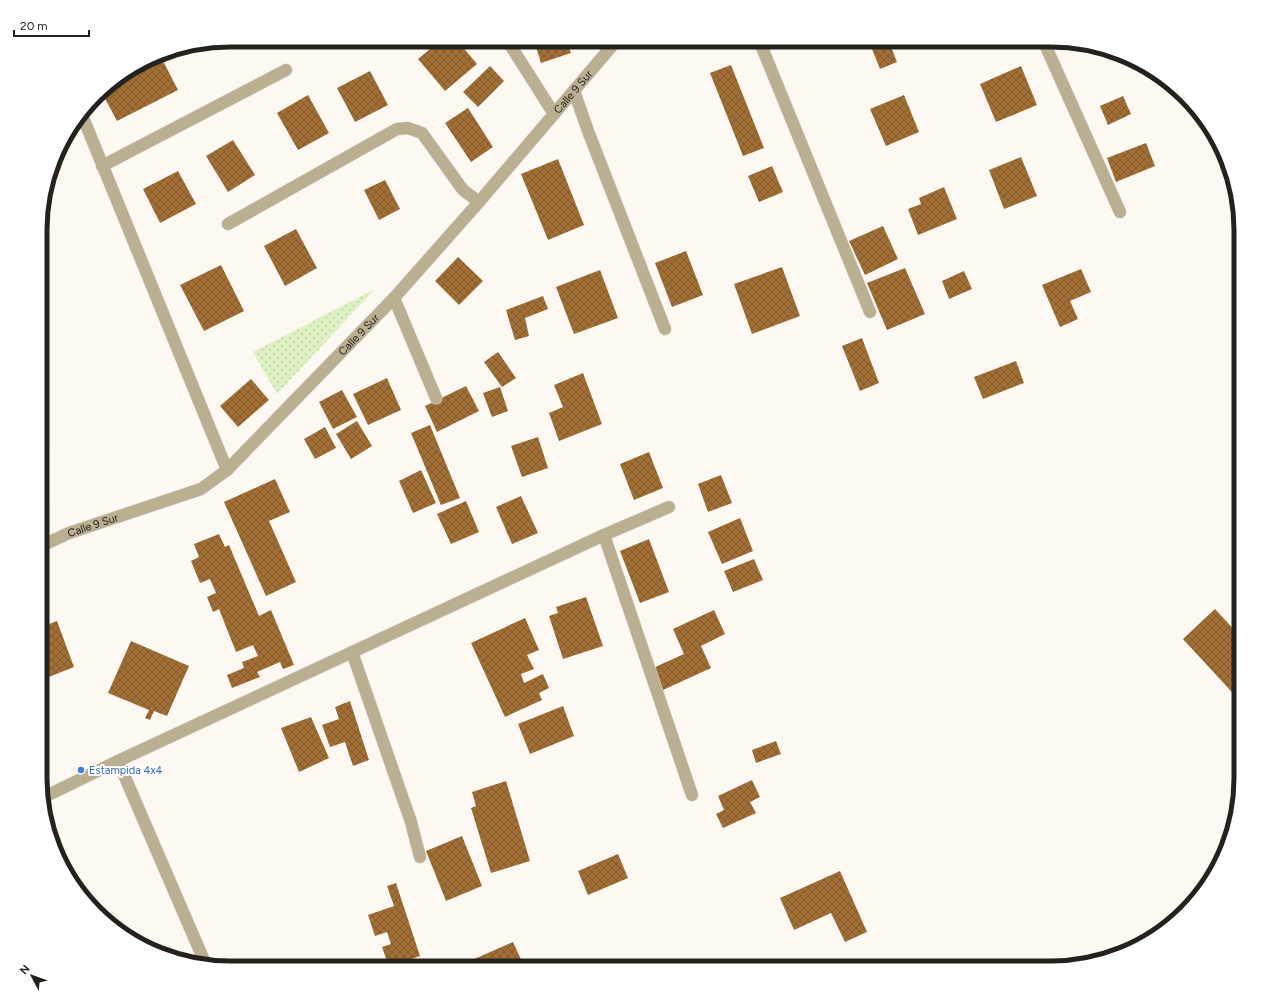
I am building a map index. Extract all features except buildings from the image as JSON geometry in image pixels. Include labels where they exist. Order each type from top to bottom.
[{"type":"street","points":[[511,47],[554,114]]},
{"type":"street","name":"Calle 9 Sur","points":[[47,543],[69,533],[201,489],[227,470],[394,298],[479,202],[612,47]]},
{"type":"street","points":[[762,47],[870,312]]},
{"type":"street","points":[[1046,47],[1120,212]]},
{"type":"street","points":[[102,166],[286,70]]},
{"type":"street","points":[[574,91],[590,138],[665,329]]},
{"type":"street","points":[[84,120],[227,470]]},
{"type":"street","points":[[228,224],[397,129],[408,128],[422,133],[463,190],[479,202]]},
{"type":"street","points":[[394,298],[436,398]]},
{"type":"street","points":[[48,795],[352,652],[669,506]]},
{"type":"street","points":[[604,535],[692,795]]},
{"type":"street","points":[[352,652],[411,822],[420,857]]},
{"type":"street","points":[[118,761],[203,959]]},
{"type":"green space","points":[[375,289],[277,394],[253,352]]},
{"type":"place","name":"Estampida 4x4","points":[[81,770]]}]
